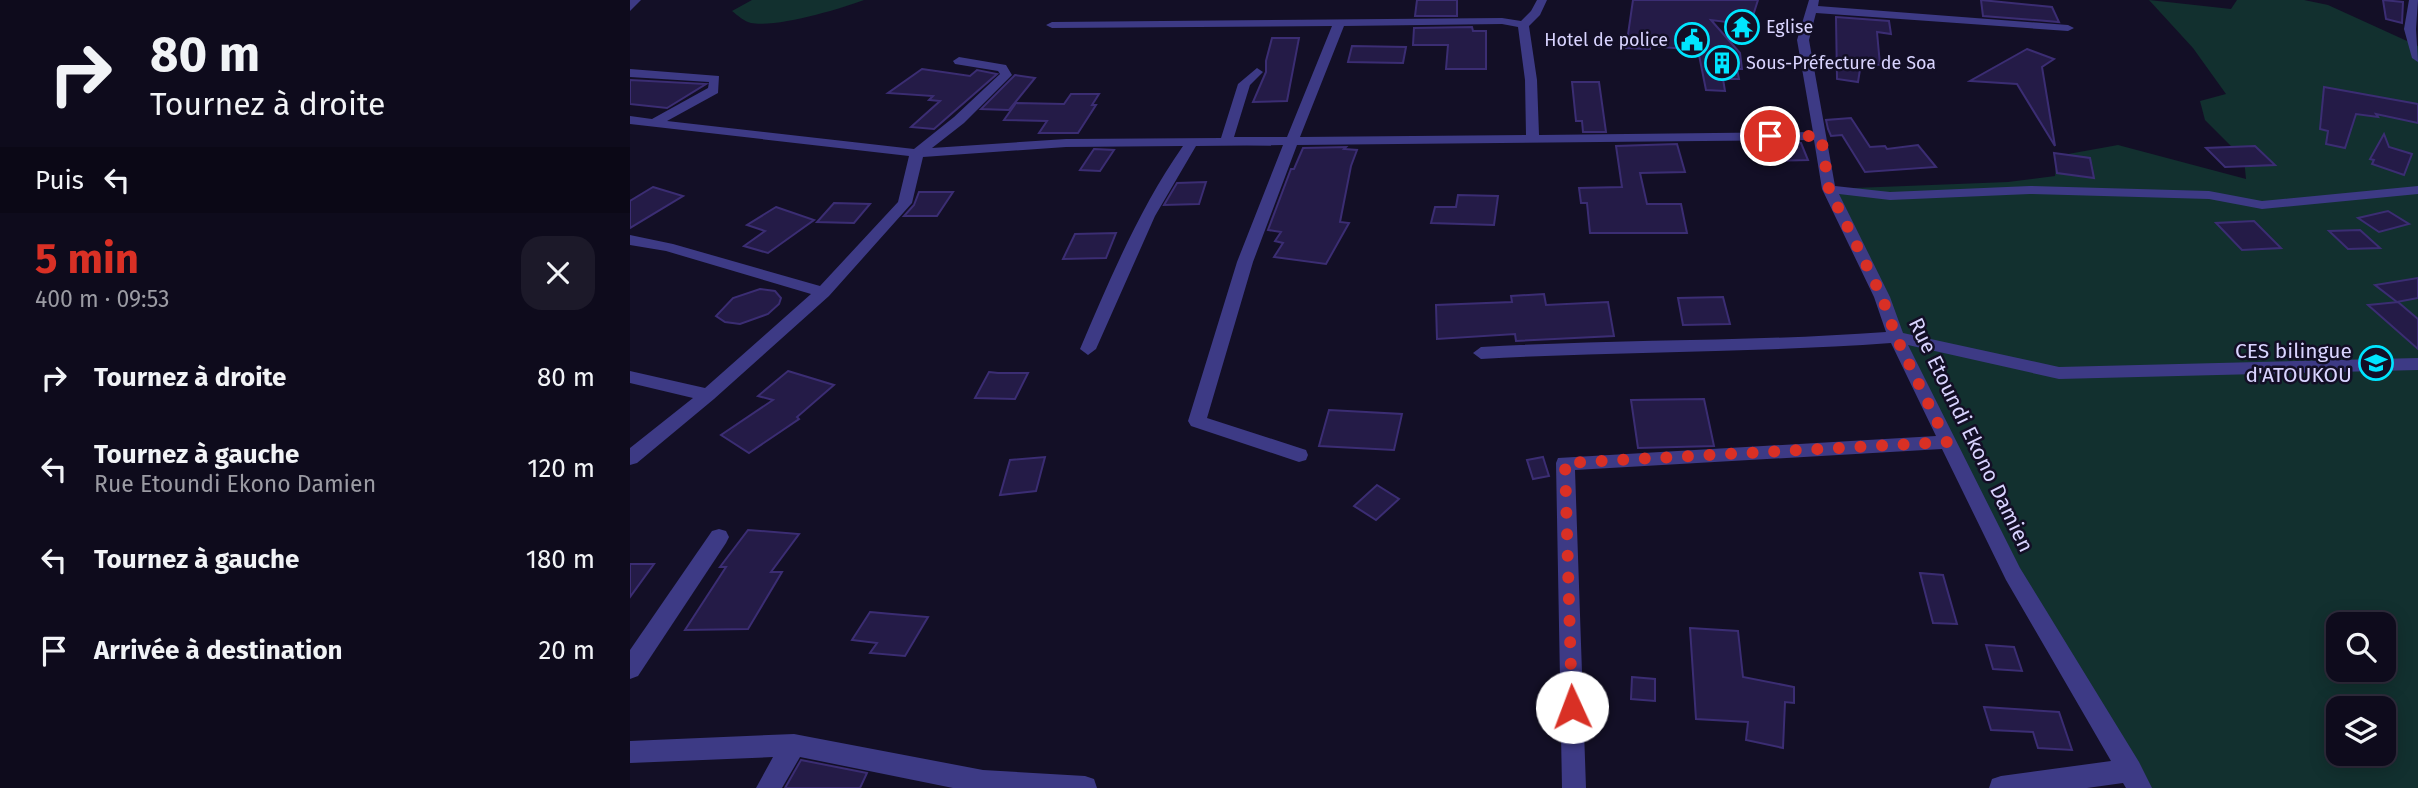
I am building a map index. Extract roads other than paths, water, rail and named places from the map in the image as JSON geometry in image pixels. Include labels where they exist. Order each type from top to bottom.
[{"type":"street","points":[[630,8],[636,0]]},
{"type":"street","points":[[1523,25],[1536,12],[1542,0]]},
{"type":"street","points":[[2414,0],[2410,29],[2418,58]]},
{"type":"street","points":[[1812,4],[2068,28]]},
{"type":"street","name":"Rue Etoundi Ekono Damien","points":[[1812,4],[1803,40],[1829,189],[1882,297],[1896,337],[2013,574],[2135,779]]},
{"type":"street","points":[[1052,25],[1502,21],[1523,25]]},
{"type":"street","points":[[1299,455],[1197,421],[1245,263],[1290,141],[1306,110],[1339,23]]},
{"type":"street","points":[[1523,25],[1531,80],[1533,140]]},
{"type":"street","points":[[630,458],[708,395],[823,292],[905,203],[917,153],[960,120],[1006,75],[1002,68],[959,61]]},
{"type":"street","points":[[630,72],[715,79],[714,90],[652,124]]},
{"type":"street","points":[[1226,142],[1244,84],[1257,72]]},
{"type":"street","points":[[630,120],[855,148],[917,153],[1066,143],[1821,136]]},
{"type":"street","points":[[1088,349],[1144,222],[1174,168],[1193,141]]},
{"type":"street","points":[[1829,189],[1890,196],[2030,190],[2148,192],[2208,195],[2262,205],[2418,190]]},
{"type":"street","points":[[630,240],[668,247],[823,292]]},
{"type":"street","points":[[1481,353],[1581,347],[1817,343],[1896,337],[2059,373],[2418,364]]},
{"type":"street","points":[[630,377],[708,395]]},
{"type":"street","points":[[1574,788],[1565,463],[1947,442]]},
{"type":"street","points":[[630,669],[719,537]]},
{"type":"street","points":[[768,788],[794,745]]},
{"type":"street","points":[[630,751],[794,745],[982,785],[1085,788]]},
{"type":"street","points":[[2001,788],[2135,779]]},
{"type":"place","name":"Eglise","points":[[1742,27]]},
{"type":"place","name":"Hotel de police","points":[[1692,40]]},
{"type":"place","name":"Sous-Préfecture de Soa","points":[[1722,63]]},
{"type":"place","name":"CES bilingue d'ATOUKOU","points":[[2376,363]]}]
